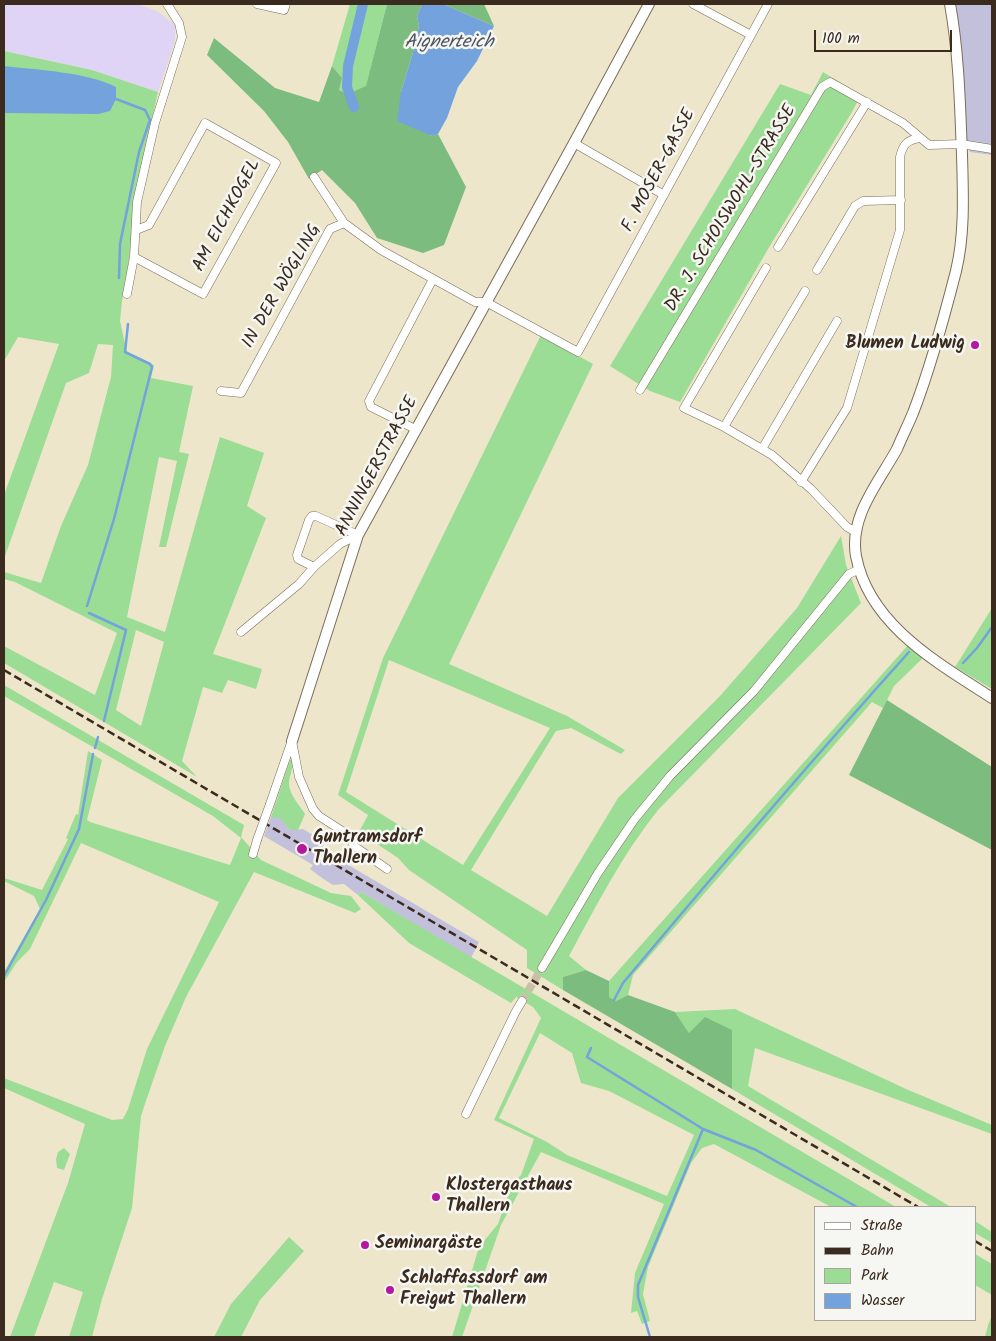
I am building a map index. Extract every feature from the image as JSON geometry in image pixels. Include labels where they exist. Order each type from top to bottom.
[{"type":"street","points":[[127,294],[134,257],[137,202],[155,123],[182,37],[179,23],[168,4]]},
{"type":"street","points":[[257,4],[284,10],[286,4]]},
{"type":"street","name":"ANNINGERSTRASSE","points":[[253,854],[292,741],[358,535],[574,143],[648,4]]},
{"type":"street","points":[[693,4],[751,35]]},
{"type":"street","name":"F. MOSER-GASSE","points":[[486,302],[578,352],[768,4]]},
{"type":"street","points":[[950,4],[957,49],[961,144],[962,220],[956,270],[913,413],[897,448],[864,506],[856,532],[856,555],[866,585],[884,614],[905,637],[942,665],[992,698]]},
{"type":"street","name":"DR. J. SCHOISWOHL-STRASSE","points":[[640,390],[822,87],[830,82],[867,102],[903,123],[929,145],[961,144],[992,149]]},
{"type":"street","points":[[778,247],[867,102]]},
{"type":"street","name":"AM EICHKOGEL","points":[[134,257],[203,294],[276,163],[205,123],[149,225],[136,230]]},
{"type":"street","points":[[801,482],[847,408],[900,230],[900,157],[902,148],[907,141],[920,138]]},
{"type":"street","points":[[574,143],[664,195]]},
{"type":"street","points":[[314,178],[344,223]]},
{"type":"street","points":[[817,270],[855,206],[863,201],[900,200]]},
{"type":"street","name":"IN DER WÖGLING","points":[[221,391],[241,393],[330,230],[344,223],[381,250],[433,279],[475,302],[486,302]]},
{"type":"street","points":[[766,268],[684,408],[724,427],[772,455],[811,489],[847,527],[856,532]]},
{"type":"street","points":[[415,429],[371,407],[369,401],[433,279]]},
{"type":"street","points":[[724,427],[805,291]]},
{"type":"street","points":[[762,449],[837,321]]},
{"type":"street","points":[[314,567],[298,560],[297,555],[312,516],[316,516],[358,535]]},
{"type":"street","points":[[241,632],[299,584],[314,567],[340,544],[358,535]]},
{"type":"street","points":[[542,968],[598,873],[634,820],[670,776],[754,691],[849,574],[860,569]]},
{"type":"street","name":"ANNINGERSTRASSE","points":[[292,741],[299,777],[312,809],[319,816],[350,836],[354,846],[387,869]]},
{"type":"street","points":[[466,1114],[522,1001]]},
{"type":"shaded area","points":[[4,4],[137,4],[157,11],[175,25],[175,41],[158,92],[92,70],[4,51]]},
{"type":"shaded area","points":[[953,4],[992,4],[992,155],[970,152],[963,136]]},
{"type":"shaded area","points":[[271,817],[280,817],[290,830],[303,829],[318,838],[323,850],[479,942],[471,958],[361,892],[358,895],[344,884],[333,885],[322,878],[310,869],[313,865],[264,836]]},
{"type":"green space","points":[[350,4],[387,4],[366,87],[348,94],[339,90],[342,78],[332,66]]},
{"type":"green space","points":[[387,4],[422,4],[417,16],[419,26],[414,49],[401,92],[431,136],[438,134],[466,187],[444,245],[423,253],[377,238],[355,203],[322,170],[309,179],[288,142],[264,111],[207,55],[214,38],[275,88],[319,102],[332,66],[342,78],[339,90],[348,94],[366,86]]},
{"type":"green space","points":[[443,4],[484,4],[494,26]]},
{"type":"green space","points":[[4,51],[92,70],[158,92],[132,210],[127,277],[120,321],[127,353],[154,365],[151,378],[193,386],[179,452],[189,454],[166,547],[159,547],[177,461],[159,457],[127,617],[165,632],[220,437],[264,453],[247,506],[266,518],[213,654],[262,669],[256,689],[228,680],[222,693],[203,687],[182,761],[197,777],[4,663],[4,646],[95,695],[117,633],[15,582],[4,579],[4,572],[41,583],[61,526],[88,465],[111,377],[113,345],[98,344],[89,373],[66,383],[4,559],[4,495],[59,344],[18,337],[4,361]],"holes":[[[136,630],[164,642],[141,726],[116,710]]]},
{"type":"green space","points":[[823,72],[861,95],[768,249],[680,402],[650,391],[610,366],[780,84],[811,95]]},
{"type":"green space","points":[[541,335],[593,364],[449,664],[567,716],[625,750],[621,754],[571,728],[556,731],[471,870],[547,916],[618,798],[720,696],[797,608],[841,536],[846,565],[861,603],[658,810],[621,863],[569,956],[586,970],[563,977],[563,990],[527,968],[527,950],[409,870],[398,858],[359,832],[368,815],[338,795],[383,658]],"holes":[[[389,660],[550,728],[463,865],[346,792]]]},
{"type":"green space","points":[[992,608],[992,689],[955,667]]},
{"type":"green space","points":[[909,644],[925,656],[894,686],[883,708],[872,702],[633,975],[628,995],[616,1001],[609,997],[609,981]]},
{"type":"green space","points":[[4,685],[244,825],[241,837],[261,860],[331,893],[351,896],[361,909],[355,913],[254,872],[186,997],[165,1046],[141,1116],[132,1208],[102,1299],[92,1337],[69,1337],[83,1292],[54,1282],[34,1337],[10,1337],[68,1183],[85,1124],[4,1088],[4,1078],[112,1120],[123,1119],[147,1049],[219,902],[81,843],[30,949],[17,962],[4,982],[4,972],[40,909],[34,896],[4,881],[4,878],[42,890],[68,839],[66,838],[76,814],[78,815],[88,751],[102,760],[87,820],[90,822],[230,865],[241,838],[213,816],[4,696]]},
{"type":"green space","points":[[887,700],[992,767],[992,850],[849,775]]},
{"type":"green space","points":[[292,759],[289,788],[305,814],[298,830],[290,830],[280,818],[271,817],[290,760]]},
{"type":"green space","points":[[361,892],[894,1206],[829,1206],[714,1144],[702,1148],[691,1163],[648,1267],[643,1294],[650,1321],[642,1324],[637,1311],[631,1313],[635,1273],[664,1204],[541,1152],[501,1225],[462,1337],[452,1337],[479,1247],[498,1224],[512,1184],[521,1175],[534,1139],[494,1120],[541,1018],[533,1007],[516,997],[511,1003],[409,943],[358,895]],"holes":[[[540,1033],[572,1053],[581,1083],[609,1091],[694,1135],[667,1196],[567,1155],[547,1142],[499,1118]]]},
{"type":"green space","points":[[586,970],[609,981],[609,997],[616,1001],[628,995],[675,1012],[689,1033],[705,1017],[732,1030],[732,1089],[563,990],[563,977]]},
{"type":"green space","points":[[735,1009],[906,1089],[992,1125],[992,1134],[755,1048],[748,1086],[949,1206],[929,1206],[732,1089],[732,1030],[689,1033],[675,1012]]},
{"type":"green space","points":[[64,1148],[70,1154],[64,1170],[57,1168],[56,1159],[58,1152]]},
{"type":"green space","points":[[976,1222],[992,1232],[992,1243],[976,1234]]},
{"type":"green space","points":[[289,1237],[304,1251],[260,1300],[241,1337],[214,1337],[231,1304]]},
{"type":"green space","points":[[976,1255],[992,1264],[992,1295],[976,1286]]},
{"type":"green space","points":[[992,1315],[992,1337],[985,1337],[988,1325]]},
{"type":"water","name":"Aignerteich","points":[[422,4],[443,4],[494,26],[477,61],[458,87],[447,118],[438,134],[432,136],[397,121],[401,92],[419,26],[417,16]]},
{"type":"water","points":[[4,66],[61,72],[91,78],[116,87],[116,99],[110,111],[98,114],[4,113]]},
{"type":"waterway","points":[[354,107],[347,87],[348,66],[363,4]]},
{"type":"waterway","points":[[116,99],[145,110],[150,120],[139,152],[120,244],[119,278]]},
{"type":"waterway","points":[[87,606],[114,519],[152,367],[150,364],[125,352],[128,324]]},
{"type":"waterway","points":[[89,613],[126,630],[104,721]]},
{"type":"waterway","points":[[963,663],[992,627]]},
{"type":"waterway","points":[[614,1000],[623,983],[694,899],[909,652]]},
{"type":"waterway","points":[[95,748],[98,737]]},
{"type":"waterway","points":[[4,976],[46,900],[79,829],[93,754]]},
{"type":"waterway","points":[[591,1048],[587,1057],[703,1129],[756,1150],[855,1206]]},
{"type":"waterway","points":[[650,1337],[638,1297],[638,1285],[703,1129]]},
{"type":"tunnel","points":[[522,1001],[542,968]]},
{"type":"railway","points":[[4,670],[916,1206]]},
{"type":"railway","points":[[976,1242],[992,1251]]},
{"type":"place","name":"Blumen Ludwig","points":[[975,345]]},
{"type":"place","name":"Guntramsdorf Thallern","points":[[302,849]]},
{"type":"place","name":"Klostergasthaus Thallern","points":[[436,1197]]},
{"type":"place","name":"Seminargäste","points":[[365,1245]]},
{"type":"place","name":"Schlaffassdorf am Freigut Thallern","points":[[390,1290]]}]
